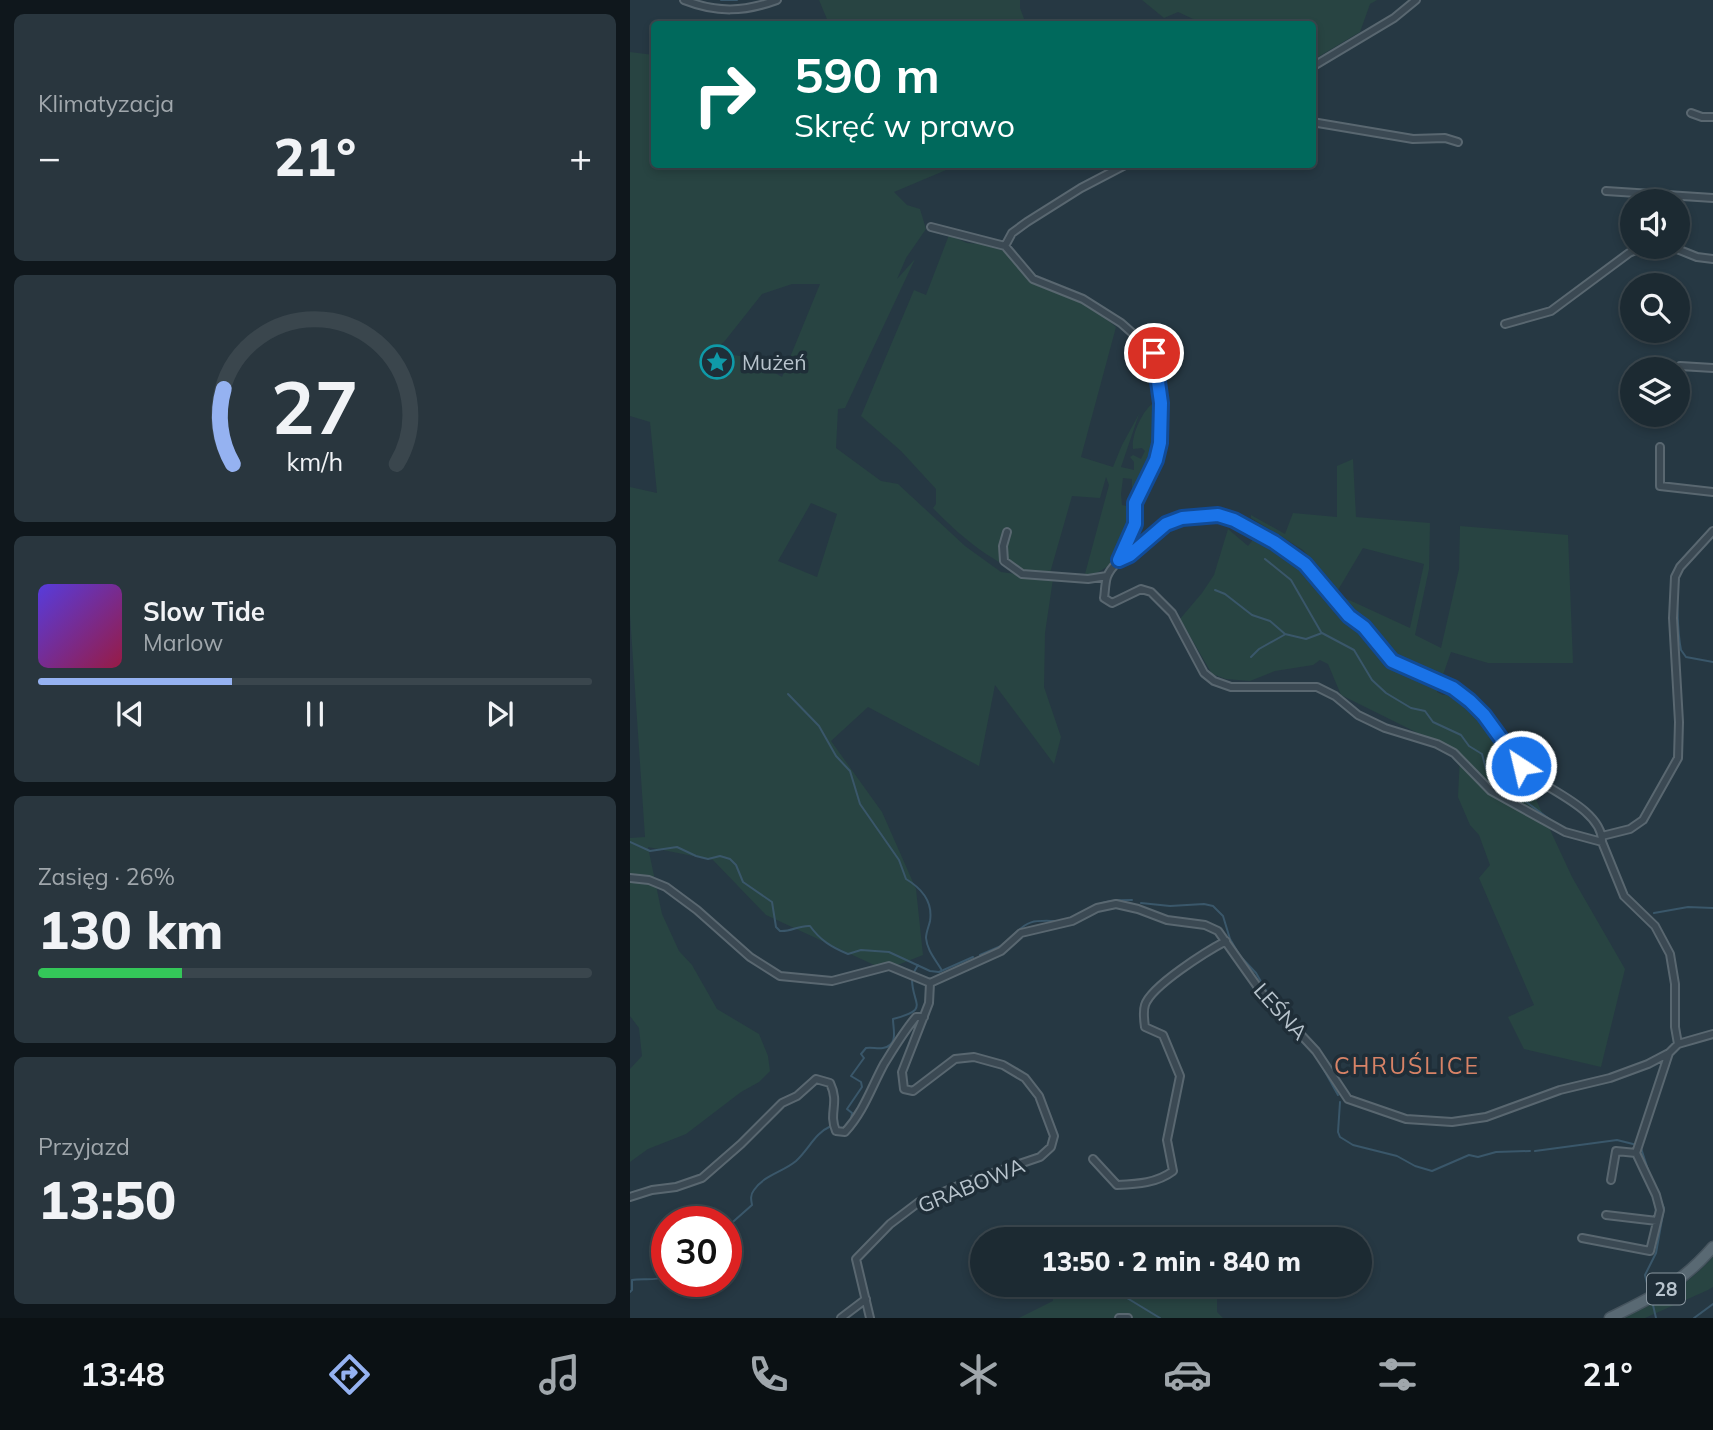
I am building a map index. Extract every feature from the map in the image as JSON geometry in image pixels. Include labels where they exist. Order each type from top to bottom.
[{"type":"main road","name":"28","points":[[1610,1318],[1671,1287],[1713,1247]]},
{"type":"street","points":[[684,0],[701,7],[720,10],[743,10],[773,1]]},
{"type":"street","points":[[1316,65],[1394,18],[1416,0]]},
{"type":"street","points":[[1691,114],[1713,117]]},
{"type":"street","points":[[1316,123],[1413,139],[1445,138],[1458,142]]},
{"type":"street","points":[[1005,246],[1012,233],[1027,222],[1119,168]]},
{"type":"street","points":[[1606,191],[1713,198]]},
{"type":"street","points":[[931,227],[1005,246],[1033,279],[1083,299],[1121,323],[1154,353],[1161,403],[1160,443],[1156,460],[1135,503],[1135,524],[1119,560],[1107,576],[1104,598],[1112,603],[1141,589],[1151,592],[1172,613],[1204,673],[1214,681],[1231,687],[1317,687],[1335,696],[1358,715],[1385,728],[1437,744],[1454,753],[1491,791],[1565,832],[1602,839],[1630,829],[1643,820],[1678,758],[1679,722],[1673,618],[1675,577],[1680,567],[1713,531]]},
{"type":"street","points":[[1690,254],[1713,258]]},
{"type":"street","points":[[1505,324],[1551,311],[1621,259]]},
{"type":"street","points":[[1690,366],[1713,368]]},
{"type":"street","points":[[1660,447],[1660,486],[1713,492]]},
{"type":"street","points":[[1119,560],[1130,555],[1166,524],[1182,518],[1218,515],[1234,520],[1274,542],[1305,564],[1392,661],[1453,688],[1470,701],[1484,715],[1521,766],[1536,779],[1572,800],[1590,817],[1602,839],[1624,896],[1655,926],[1670,954],[1675,984],[1675,1027],[1678,1044],[1713,1034]]},
{"type":"street","points":[[1007,532],[1003,546],[1004,561],[1022,574],[1088,579],[1107,576]]},
{"type":"street","points":[[630,878],[649,880],[666,887],[697,909],[750,957],[780,976],[832,981],[889,967],[930,986]]},
{"type":"street","name":"LEŚNA","points":[[930,986],[1001,951],[1021,933],[1072,921],[1097,908],[1116,904],[1167,920],[1205,925],[1219,931],[1262,993],[1317,1051],[1348,1099],[1406,1119],[1452,1122],[1486,1117],[1560,1090],[1610,1078],[1669,1053],[1678,1044]]},
{"type":"street","points":[[1093,1159],[1117,1185],[1163,1179],[1173,1171],[1167,1140],[1181,1076],[1163,1035],[1144,1027],[1144,1007],[1150,994],[1205,952],[1226,942]]},
{"type":"street","name":"GRABOWA","points":[[870,1318],[856,1259],[890,1224],[919,1202],[972,1180],[1040,1157],[1051,1147],[1054,1136],[1039,1096],[1025,1078],[1003,1065],[974,1056],[955,1059],[913,1091],[904,1089],[902,1072],[929,1003],[930,986]]},
{"type":"street","points":[[630,1197],[652,1189],[676,1187],[702,1178],[782,1103],[797,1096],[817,1079],[830,1083],[836,1097],[832,1121],[836,1131],[845,1132],[856,1120],[884,1064],[906,1029],[916,1017],[924,1017]]},
{"type":"street","points":[[1582,1238],[1650,1251],[1660,1210],[1638,1148],[1669,1053]]},
{"type":"street","points":[[1611,1180],[1616,1151],[1638,1148]]},
{"type":"street","points":[[1606,1215],[1657,1221]]},
{"type":"street","points":[[841,1318],[866,1299]]},
{"type":"street","points":[[1119,1318],[1128,1318]]},
{"type":"green space","points":[[819,0],[1020,0],[1025,21],[828,21]]},
{"type":"green space","points":[[1142,0],[1377,0],[1370,4],[1360,32],[1316,58],[1316,21],[1198,21],[1178,12],[1164,18]]},
{"type":"green space","points":[[630,52],[651,55],[651,168],[951,168],[894,192],[907,205],[920,209],[926,229],[906,258],[897,279],[915,259],[845,408],[838,409],[836,448],[881,481],[898,484],[965,546],[1001,572],[1053,579],[1045,633],[1044,687],[1061,737],[1054,764],[995,685],[979,766],[868,707],[831,741],[882,812],[916,889],[923,955],[885,970],[766,915],[713,860],[648,847],[662,914],[679,951],[692,965],[717,1009],[759,1034],[768,1056],[770,1071],[759,1082],[741,1092],[686,1134],[648,1149],[630,1162],[630,1069],[642,1056],[639,1028],[630,1016],[630,838],[645,837],[630,615],[630,487],[657,493],[650,422],[630,416]],"holes":[[[792,284],[820,284],[782,377],[747,357],[719,353],[704,363],[704,357],[724,342],[762,294]],[[811,503],[837,514],[817,577],[778,561]]]},
{"type":"green space","points":[[949,235],[967,243],[982,244],[1007,252],[1028,279],[1052,291],[1079,297],[1116,327],[1081,457],[1113,467],[1139,414],[1121,467],[1134,470],[1134,462],[1130,457],[1133,455],[1141,459],[1145,451],[1142,448],[1133,449],[1136,428],[1143,414],[1158,400],[1154,448],[1148,469],[1136,493],[1132,492],[1132,479],[1123,478],[1122,505],[1131,507],[1132,518],[1127,540],[1116,559],[1098,572],[1088,576],[1085,574],[1109,485],[1106,477],[1100,498],[1072,496],[1050,573],[1017,570],[997,561],[977,547],[941,516],[933,508],[936,504],[936,489],[901,451],[861,416],[914,290],[926,295]]},
{"type":"green space","points":[[1353,459],[1356,517],[1430,523],[1429,569],[1415,635],[1441,648],[1459,569],[1460,526],[1568,535],[1573,663],[1488,663],[1451,652],[1437,692],[1443,695],[1453,694],[1486,724],[1510,760],[1526,778],[1572,877],[1625,969],[1601,1067],[1524,1049],[1508,1017],[1534,1005],[1479,878],[1490,865],[1479,835],[1470,825],[1458,797],[1460,754],[1341,695],[1328,664],[1320,660],[1313,665],[1275,671],[1250,681],[1226,679],[1212,674],[1180,619],[1214,575],[1228,529],[1248,546],[1255,537],[1285,553],[1311,574],[1331,596],[1344,602],[1347,599],[1410,628],[1424,564],[1363,548],[1338,590],[1303,550],[1251,518],[1251,515],[1285,534],[1293,513],[1337,517],[1337,466]]},
{"type":"green space","points":[[1713,1257],[1713,1287],[1645,1318],[1622,1318],[1671,1292]]},
{"type":"green space","points":[[1053,1297],[1217,1297],[1217,1312],[1223,1318],[1019,1318],[1053,1301]]},
{"type":"waterway","points":[[721,0],[737,0]]},
{"type":"waterway","points":[[1713,536],[1690,558],[1680,573],[1677,599],[1681,650],[1686,657],[1713,662]]},
{"type":"waterway","points":[[1265,559],[1291,580],[1321,632]]},
{"type":"waterway","points":[[1215,590],[1225,594],[1252,615],[1270,621],[1285,634],[1306,639],[1322,633],[1354,650],[1372,680],[1386,693],[1411,708],[1425,711],[1433,722],[1461,735],[1469,746],[1482,754],[1486,769],[1500,786],[1518,796]]},
{"type":"waterway","points":[[1251,657],[1259,649],[1284,635]]},
{"type":"waterway","points":[[788,694],[819,726],[836,756],[850,771],[860,804],[899,860],[906,879],[925,896],[930,908],[927,942],[941,969]]},
{"type":"waterway","points":[[1525,801],[1552,821]]},
{"type":"waterway","points":[[1605,840],[1611,855]]},
{"type":"waterway","points":[[630,842],[650,851],[677,847],[708,859],[720,856],[730,859],[736,865],[743,882],[772,902],[776,927],[780,931],[810,926],[826,943],[848,954],[861,950],[889,952],[930,971],[939,972],[973,957]]},
{"type":"waterway","points":[[1089,909],[1105,902],[1132,900]]},
{"type":"waterway","points":[[1141,903],[1213,906],[1223,916],[1230,939],[1240,956],[1256,973],[1271,999]]},
{"type":"waterway","points":[[1654,913],[1688,907],[1713,908]]},
{"type":"waterway","points":[[1014,935],[1029,923],[1059,921]]},
{"type":"waterway","points":[[980,955],[1010,939]]},
{"type":"waterway","points":[[914,972],[918,965]]},
{"type":"waterway","points":[[851,1120],[852,1113],[847,1109],[862,1087],[861,1082],[851,1076],[864,1058],[861,1054],[866,1048],[883,1048],[891,1044],[894,1036],[893,1019],[916,1009],[912,979]]},
{"type":"waterway","points":[[1280,1008],[1293,1020]]},
{"type":"waterway","points":[[1289,1030],[1302,1040]]},
{"type":"waterway","points":[[1319,1061],[1338,1095]]},
{"type":"waterway","points":[[1340,1102],[1340,1137],[1353,1145],[1397,1156],[1415,1166],[1432,1171],[1469,1155],[1478,1157],[1496,1152],[1530,1151]]},
{"type":"waterway","points":[[742,1214],[752,1205],[752,1194],[758,1185],[796,1161],[816,1137],[831,1126]]},
{"type":"waterway","points":[[1535,1151],[1617,1140],[1637,1145]]},
{"type":"waterway","points":[[1641,1148],[1649,1173]]},
{"type":"waterway","points":[[1649,1292],[1645,1275],[1656,1253],[1664,1208],[1652,1181]]},
{"type":"waterway","points":[[630,1292],[632,1280],[651,1279]]},
{"type":"waterway","points":[[1125,1297],[1160,1318]]},
{"type":"waterway","points":[[1694,1318],[1713,1304]]},
{"type":"waterway","points":[[1653,1305],[1656,1318]]},
{"type":"place","name":"Mużeń","points":[[717,362]]},
{"type":"district","name":"CHRUŚLICE","points":[[1407,1065]]},
{"type":"route","points":[[1154,353],[1161,403],[1160,443],[1156,460],[1138,494],[1135,524],[1119,560],[1130,555],[1166,524],[1182,518],[1218,515],[1234,520],[1274,542],[1305,564],[1392,661],[1453,688],[1470,701],[1484,715],[1521,766]]}]
